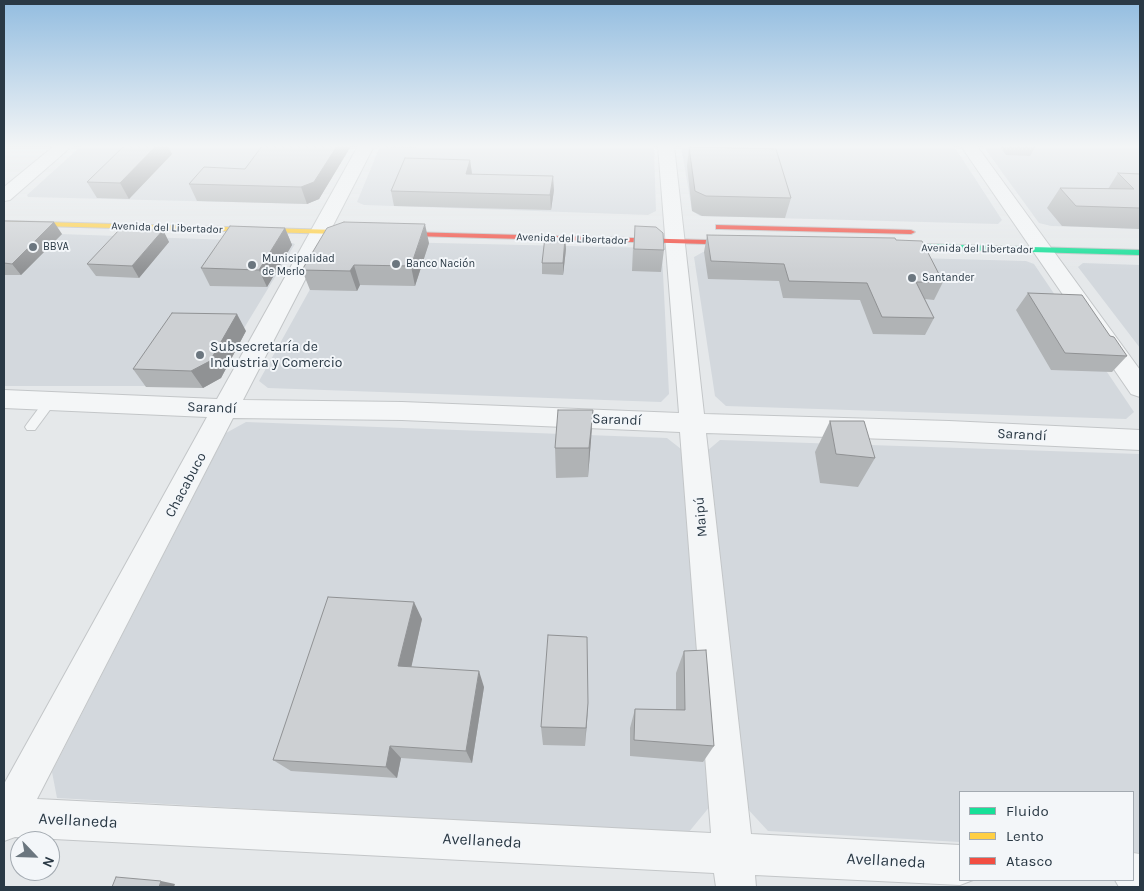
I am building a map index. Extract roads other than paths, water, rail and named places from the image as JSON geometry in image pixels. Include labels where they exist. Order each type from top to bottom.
[{"type":"main road","name":"Avenida del Libertador","points":[[4,223],[328,220],[674,229],[753,243]]},
{"type":"main road","name":"Avenida del Libertador","points":[[704,227],[918,232]]},
{"type":"main road","name":"Avenida del Libertador","points":[[872,246],[1034,238],[1140,253]]},
{"type":"street","points":[[4,196],[14,188]]},
{"type":"street","name":"Chacabuco","points":[[5,819],[345,188]]},
{"type":"street","name":"Maipú","points":[[670,188],[734,870]]},
{"type":"street","points":[[998,188],[1140,388]]},
{"type":"street","name":"Sarandí","points":[[4,399],[227,409],[402,411],[950,431],[1140,440]]},
{"type":"street","name":"Avellaneda","points":[[5,819],[734,870],[959,865]]},
{"type":"lane","points":[[31,427],[51,400]]},
{"type":"place","name":"BBVA","points":[[33,247]]},
{"type":"place","name":"Banco Nación","points":[[396,264]]},
{"type":"place","name":"Municipalidad de Merlo","points":[[252,265]]},
{"type":"place","name":"Santander","points":[[912,278]]},
{"type":"place","name":"Subsecretaría de Industria y Comercio","points":[[200,355]]}]
